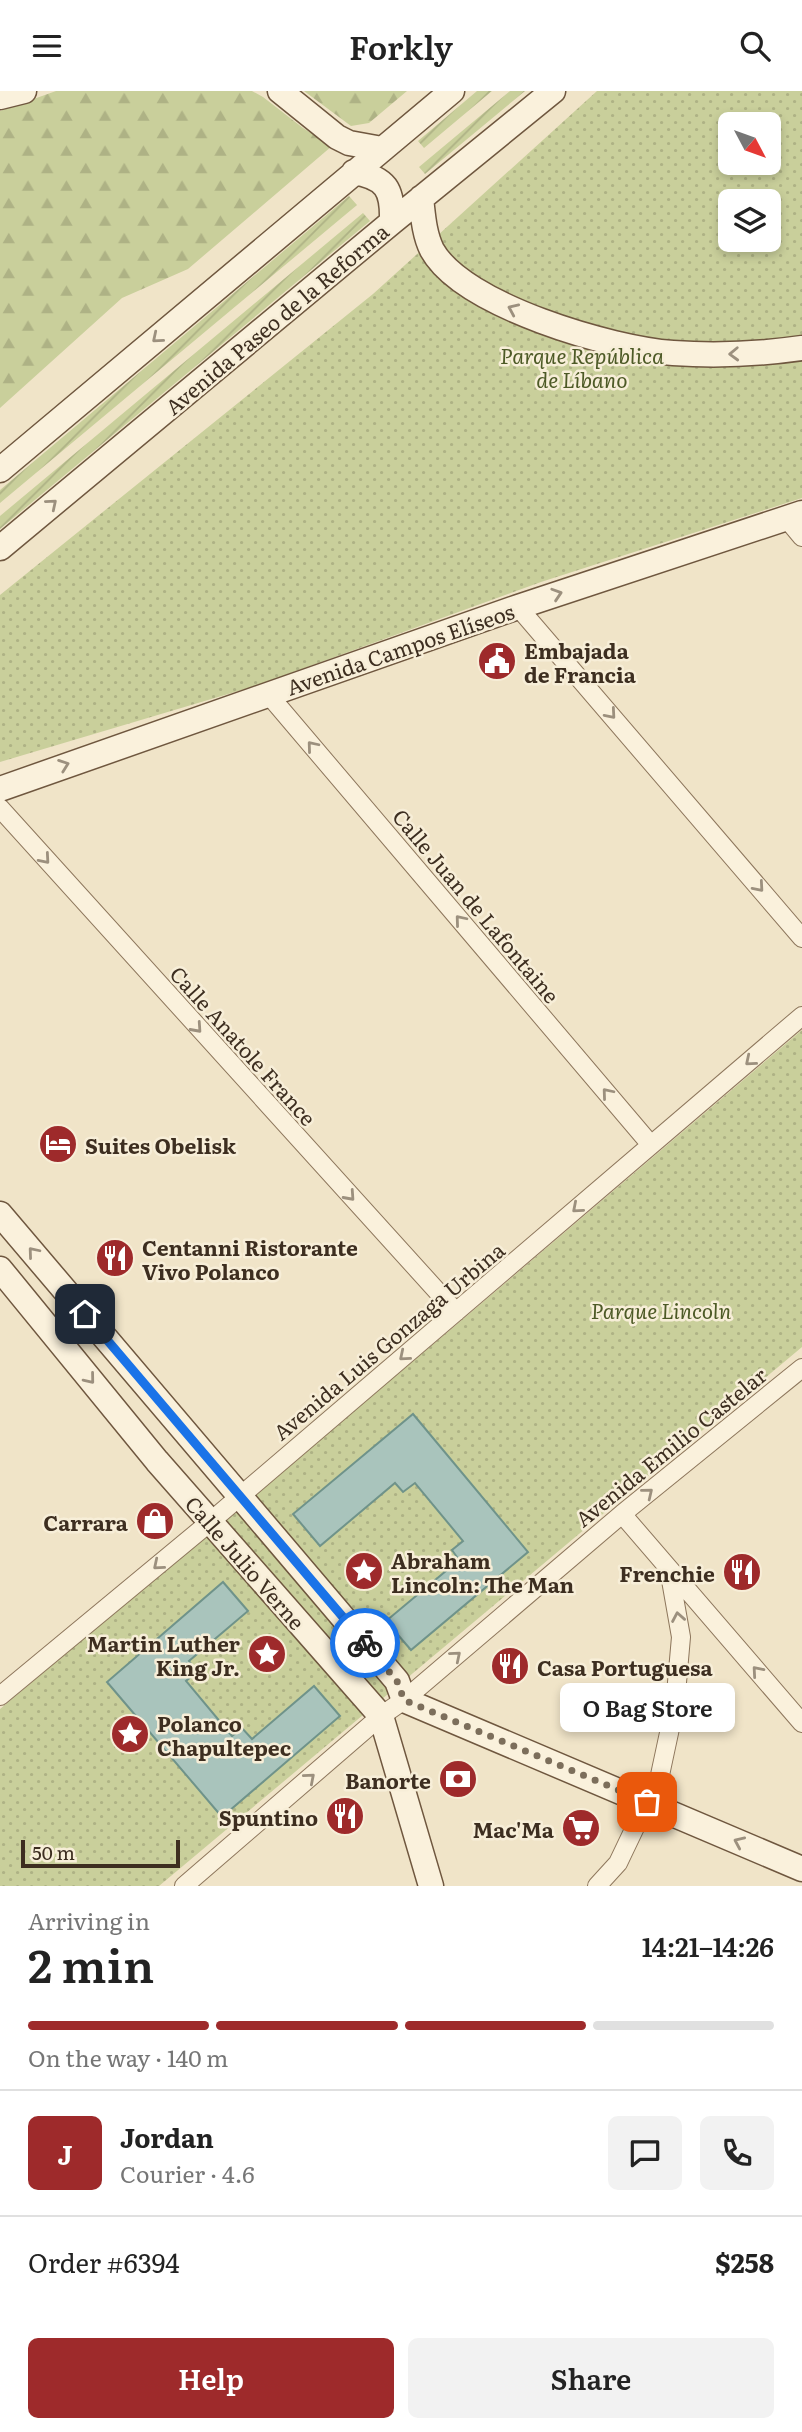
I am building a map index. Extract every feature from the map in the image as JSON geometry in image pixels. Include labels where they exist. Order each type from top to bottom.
[{"type":"street","points":[[0,97],[24,91]]},
{"type":"street","points":[[280,91],[337,137],[349,143],[382,149]]},
{"type":"street","points":[[0,470],[452,91]]},
{"type":"street","name":"Avenida Paseo de la Reforma","points":[[0,548],[391,222],[553,91]]},
{"type":"street","points":[[354,172],[373,176],[386,187],[393,202],[391,222]]},
{"type":"street","points":[[421,198],[427,238],[443,265],[475,290],[524,314],[635,349],[713,355],[802,348]]},
{"type":"street","name":"Avenida Campos Elíseos","points":[[0,789],[518,607],[797,523]]},
{"type":"street","points":[[518,607],[802,938]]},
{"type":"street","name":"Calle Juan de Lafontaine","points":[[268,694],[651,1145]]},
{"type":"street","name":"Calle Anatole France","points":[[0,808],[456,1312]]},
{"type":"street","name":"Avenida Luis Gonzaga Urbina","points":[[0,1696],[210,1522],[802,1016]]},
{"type":"street","name":"Calle Julio Verne","points":[[0,1214],[397,1681],[404,1700]]},
{"type":"street","name":"Calle Julio Verne","points":[[0,1269],[157,1461],[381,1716],[431,1886]]},
{"type":"street","name":"Avenida Emilio Castelar","points":[[184,1886],[381,1716],[404,1700],[622,1514],[802,1368]]},
{"type":"street","points":[[157,1461],[170,1463],[181,1459],[187,1449],[187,1434]]},
{"type":"street","points":[[622,1514],[802,1723]]},
{"type":"street","points":[[597,1886],[618,1863],[660,1775],[676,1705],[681,1637],[669,1569]]},
{"type":"street","points":[[404,1700],[802,1869]]},
{"type":"green space","points":[[56,91],[252,91],[332,146],[188,269],[122,298],[0,408],[0,111]]},
{"type":"green space","points":[[304,91],[407,91],[369,123],[351,126]]},
{"type":"green space","points":[[477,91],[492,91],[424,148],[418,141]]},
{"type":"green space","points":[[510,91],[525,91],[425,174],[419,167]]},
{"type":"green space","name":"Parque República de Líbano","points":[[597,91],[802,91],[802,498],[541,582],[255,686],[0,762],[0,595],[373,294]]},
{"type":"green space","points":[[349,196],[357,205],[0,503],[0,490]]},
{"type":"green space","points":[[363,213],[370,221],[0,529],[0,516]]},
{"type":"green space","name":"Parque Lincoln","points":[[802,1030],[802,1347],[159,1886],[0,1886],[0,1709]]},
{"type":"water","points":[[413,1414],[528,1552],[411,1650],[386,1621],[459,1560],[452,1550],[463,1541],[415,1483],[403,1492],[395,1483],[320,1546],[293,1514]]},
{"type":"water","points":[[223,1582],[248,1611],[189,1661],[197,1672],[186,1681],[232,1736],[242,1728],[252,1739],[314,1686],[340,1716],[222,1817],[107,1682]]},
{"type":"way so far","points":[[365,1643],[397,1681],[404,1700],[647,1802]]},
{"type":"place","name":"Embajada de Francia","points":[[497,661]]},
{"type":"place","name":"Suites Obelisk","points":[[58,1144]]},
{"type":"place","name":"Centanni Ristorante Vivo Polanco","points":[[115,1258]]},
{"type":"place","name":"Carrara","points":[[155,1521]]},
{"type":"place","name":"Abraham Lincoln: The Man","points":[[364,1571]]},
{"type":"place","name":"Frenchie","points":[[742,1572]]},
{"type":"place","name":"Martin Luther King Jr.","points":[[267,1654]]},
{"type":"place","name":"Casa Portuguesa","points":[[510,1666]]},
{"type":"place","name":"Polanco Chapultepec","points":[[130,1734]]},
{"type":"place","name":"Banorte","points":[[458,1779]]},
{"type":"place","name":"O Bag Store","points":[[647,1802]]},
{"type":"place","name":"Spuntino","points":[[345,1816]]},
{"type":"place","name":"Mac'Ma","points":[[581,1828]]},
{"type":"route","points":[[85,1314],[365,1643]]}]
